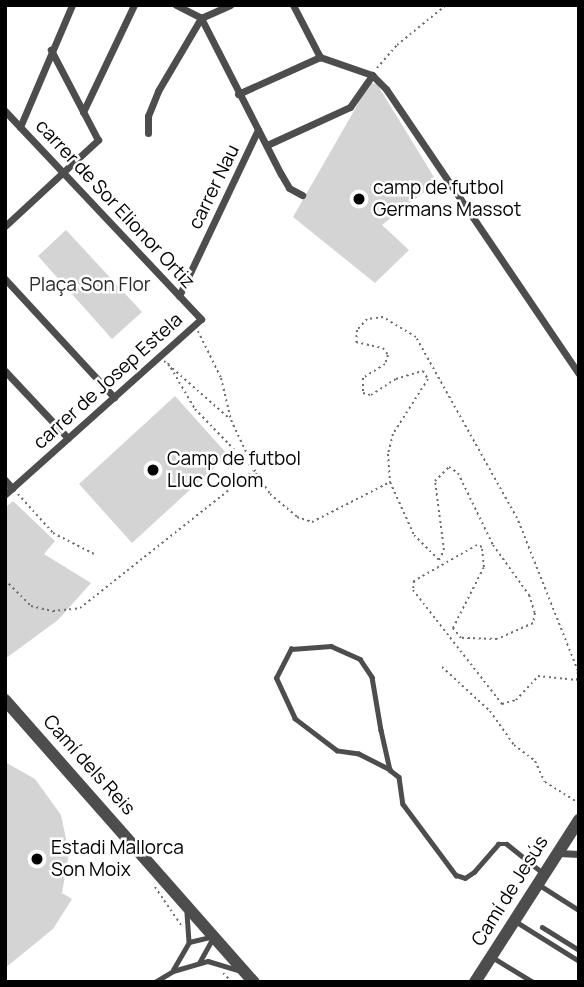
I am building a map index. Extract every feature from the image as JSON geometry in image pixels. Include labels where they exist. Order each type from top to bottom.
[{"type":"street","points":[[20,127],[72,5]]},
{"type":"street","points":[[83,112],[134,5]]},
{"type":"street","points":[[176,5],[201,18],[289,188],[302,195]]},
{"type":"street","points":[[148,134],[148,116],[158,91],[201,18],[230,5]]},
{"type":"street","points":[[293,5],[320,57]]},
{"type":"street","points":[[5,226],[98,140],[51,50]]},
{"type":"street","points":[[238,94],[320,57],[372,75],[579,374]]},
{"type":"street","points":[[267,145],[350,107],[372,75]]},
{"type":"street","name":"carrer de Sor Elionor Ortiz","points":[[5,111],[179,296],[198,321]]},
{"type":"street","name":"carrer Nau","points":[[179,296],[258,130]]},
{"type":"street","points":[[5,279],[114,397]]},
{"type":"street","name":"carrer de Josep Estela","points":[[5,494],[198,321]]},
{"type":"street","points":[[5,371],[68,438]]},
{"type":"street","points":[[5,480],[12,488]]},
{"type":"street","name":"Camí dels Reis","points":[[5,700],[251,978]]},
{"type":"street","name":"Camí de Jesús","points":[[475,982],[540,878],[577,829]]},
{"type":"street","points":[[558,853],[579,854]]},
{"type":"lane","points":[[390,770],[372,677],[360,659],[331,646],[291,649],[276,678],[295,719],[337,751],[359,754],[399,777],[403,804],[456,875],[465,878],[474,872],[498,844],[507,844],[540,878],[579,909]]},
{"type":"lane","points":[[173,971],[189,942],[190,921],[181,899]]},
{"type":"lane","points":[[514,920],[579,961]]},
{"type":"lane","points":[[542,927],[579,950]]},
{"type":"lane","points":[[189,942],[214,936]]},
{"type":"lane","points":[[198,964],[214,936]]},
{"type":"lane","points":[[492,956],[533,982]]},
{"type":"lane","points":[[155,982],[173,971],[208,961],[251,978]]},
{"type":"path","points":[[372,75],[397,46],[446,5]]},
{"type":"path","points":[[383,317],[416,337],[517,518],[578,671],[577,680],[538,676],[516,700],[502,704],[413,590],[414,581],[477,545],[482,547],[484,567],[453,628],[461,638],[497,639],[522,630],[533,623],[535,613],[529,595],[493,545],[458,474],[449,467],[435,481],[444,550],[439,560],[414,535],[390,482],[388,454],[393,434],[428,379],[423,371],[396,379],[371,395],[363,393],[363,378],[385,365],[387,355],[383,348],[356,342],[357,330],[367,319],[383,317]]},
{"type":"path","points":[[198,321],[221,378],[231,420],[254,470],[270,494],[297,517],[312,522],[390,482]]},
{"type":"path","points":[[158,358],[168,363],[231,420]]},
{"type":"path","points":[[168,363],[195,410],[254,470]]},
{"type":"path","points":[[5,580],[31,606],[53,611],[80,608],[254,470]]},
{"type":"path","points":[[12,488],[53,533],[94,554]]},
{"type":"path","points":[[442,667],[491,711],[514,745],[535,761],[545,782],[579,803]]},
{"type":"path","points":[[155,886],[179,918],[189,942]]},
{"type":"path","points":[[208,961],[232,982]]},
{"type":"green space","name":"camp de futbol Germans Massot","points":[[370,83],[377,84],[437,182],[382,225],[409,250],[375,283],[293,217]]},
{"type":"green space","name":"Plaça Son Flor","points":[[66,230],[142,312],[112,339],[38,256]]},
{"type":"green space","name":"Camp de futbol Lluc Colom","points":[[175,396],[228,455],[132,543],[79,484]]},
{"type":"green space","points":[[13,501],[55,541],[44,554],[91,583],[58,620],[5,659],[5,508]]},
{"type":"green space","name":"Estadi Mallorca Son Moix","points":[[5,762],[35,779],[61,815],[69,853],[62,893],[72,899],[53,929],[5,968]]},
{"type":"place","name":"camp de futbol Germans Massot","points":[[359,199]]},
{"type":"place","name":"Camp de futbol Lluc Colom","points":[[153,470]]},
{"type":"place","name":"Estadi Mallorca Son Moix","points":[[37,859]]}]
